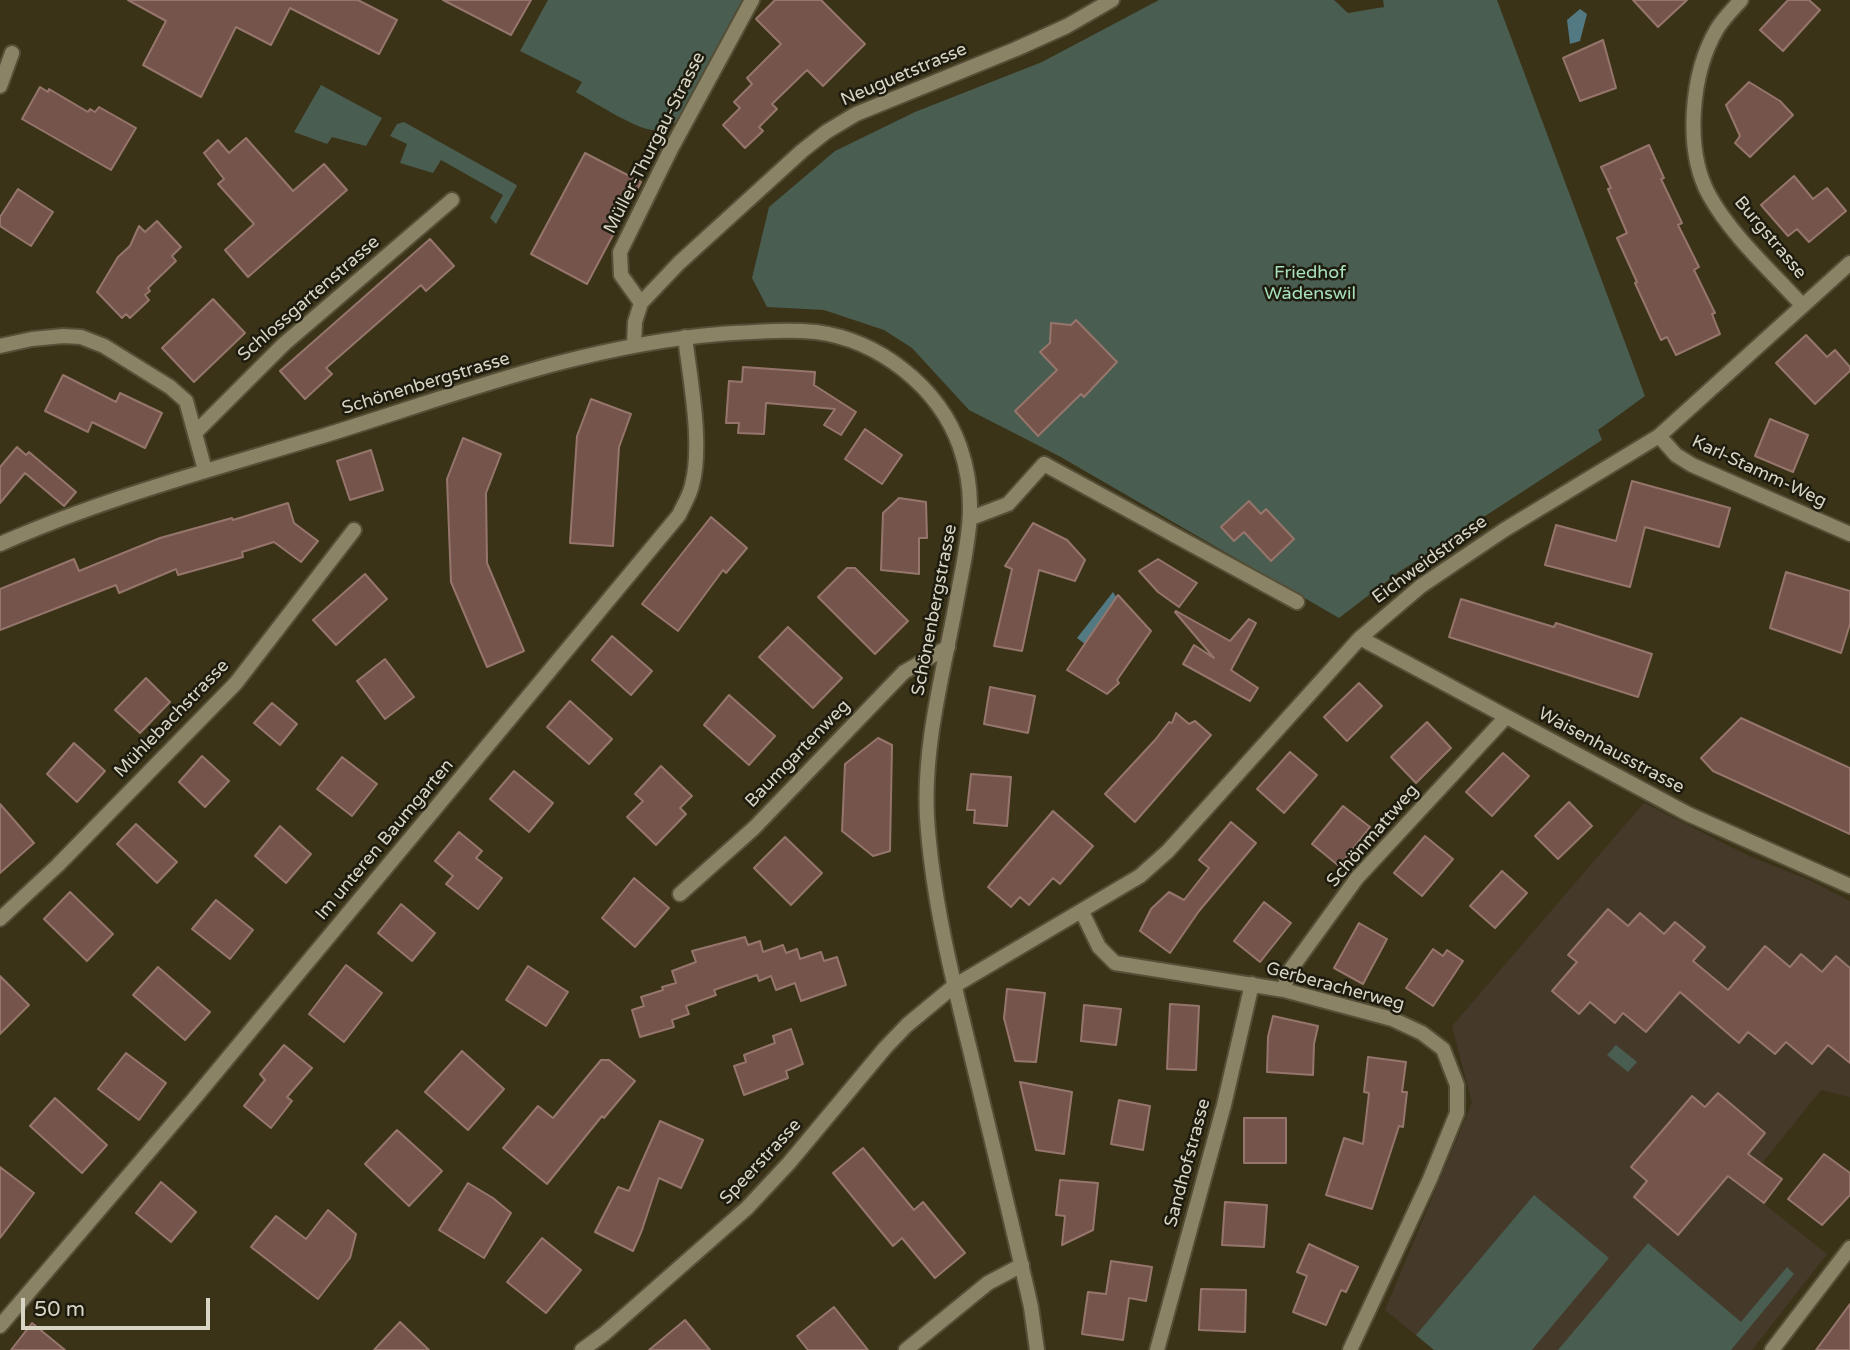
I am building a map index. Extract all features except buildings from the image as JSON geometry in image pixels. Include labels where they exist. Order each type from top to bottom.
[{"type":"street","name":"Müller-Thurgau-Strasse","points":[[641,303],[621,275],[621,252],[671,149],[752,0]]},
{"type":"street","name":"Neuguetstrasse","points":[[641,303],[679,263],[826,132],[856,114],[1067,26],[1112,0]]},
{"type":"street","name":"Burgstrasse","points":[[1741,0],[1717,28],[1696,86],[1693,119],[1697,154],[1709,194],[1739,236],[1802,305]]},
{"type":"street","points":[[0,86],[12,53]]},
{"type":"street","name":"Schlossgartenstrasse","points":[[196,432],[285,344],[452,200]]},
{"type":"street","name":"Eichweidstrasse","points":[[954,986],[1140,876],[1168,850],[1360,638],[1422,586],[1484,543],[1659,436],[1850,263]]},
{"type":"street","points":[[634,345],[635,322],[641,303]]},
{"type":"street","name":"Schönenbergstrasse","points":[[0,544],[106,502],[205,470],[520,375],[634,345],[685,337],[766,331],[818,333],[859,345],[897,365],[913,377],[930,396],[953,430],[967,473],[971,518],[931,738],[927,797],[930,853],[954,986],[1022,1265],[1037,1350]]},
{"type":"street","points":[[0,346],[63,336],[81,337],[104,346],[170,387],[186,401],[205,470]]},
{"type":"street","name":"Im unteren Baumgarten","points":[[0,1326],[211,1079],[678,515],[692,486],[696,455],[693,398],[685,337]]},
{"type":"street","name":"Karl-Stamm-Weg","points":[[1659,436],[1676,455],[1692,465],[1850,534]]},
{"type":"street","points":[[971,518],[1008,504],[1044,464],[1297,602]]},
{"type":"street","name":"Mühlebachstrasse","points":[[0,919],[58,865],[236,683],[354,530]]},
{"type":"street","name":"Waisenhausstrasse","points":[[1360,638],[1688,814],[1850,887]]},
{"type":"street","name":"Baumgartenweg","points":[[680,894],[754,828],[904,672],[948,647]]},
{"type":"street","name":"Schönmattweg","points":[[1284,990],[1288,973],[1357,878],[1506,718]]},
{"type":"street","name":"Gerberacherweg","points":[[1082,912],[1099,947],[1115,963],[1124,967],[1284,990],[1392,1019],[1422,1033],[1443,1049],[1457,1085],[1457,1113],[1430,1179],[1350,1350]]},
{"type":"street","name":"Sandhofstrasse","points":[[1157,1350],[1224,1105],[1252,984]]},
{"type":"street","name":"Speerstrasse","points":[[582,1350],[604,1334],[747,1208],[789,1163],[885,1048],[907,1025],[954,986]]},
{"type":"street","points":[[1772,1350],[1850,1248]]},
{"type":"street","points":[[906,1350],[989,1283],[1022,1265]]},
{"type":"shaded area","points":[[1644,803],[1749,856],[1809,880],[1850,901],[1850,1097],[1821,1090],[1743,1187],[1827,1254],[1752,1350],[1434,1350],[1385,1310],[1472,1103],[1452,1026]]},
{"type":"green space","points":[[548,0],[742,0],[678,120],[666,128],[656,130],[635,125],[615,115],[576,92],[582,82],[520,51]]},
{"type":"green space","name":"Friedhof Wädenswil","points":[[1159,0],[1334,0],[1348,13],[1384,7],[1383,0],[1497,0],[1645,396],[1598,430],[1602,440],[1399,572],[1339,618],[1059,456],[969,410],[912,348],[884,330],[824,310],[767,307],[752,278],[769,207],[835,151],[915,112],[1042,62]]},
{"type":"green space","points":[[321,85],[382,118],[366,146],[332,137],[327,144],[294,132]]},
{"type":"green space","points":[[404,122],[517,186],[496,224],[490,218],[503,195],[441,160],[433,173],[400,163],[407,144],[390,136],[397,124]]},
{"type":"green space","points":[[1616,1045],[1637,1062],[1628,1072],[1607,1055]]},
{"type":"green space","points":[[1534,1195],[1609,1258],[1532,1350],[1434,1350],[1416,1335]]},
{"type":"green space","points":[[1648,1243],[1741,1322],[1787,1267],[1794,1274],[1731,1350],[1558,1350]]},
{"type":"water","points":[[1580,9],[1587,14],[1580,41],[1570,44],[1567,20]]},
{"type":"water","points":[[1113,592],[1119,601],[1085,644],[1077,638]]}]
